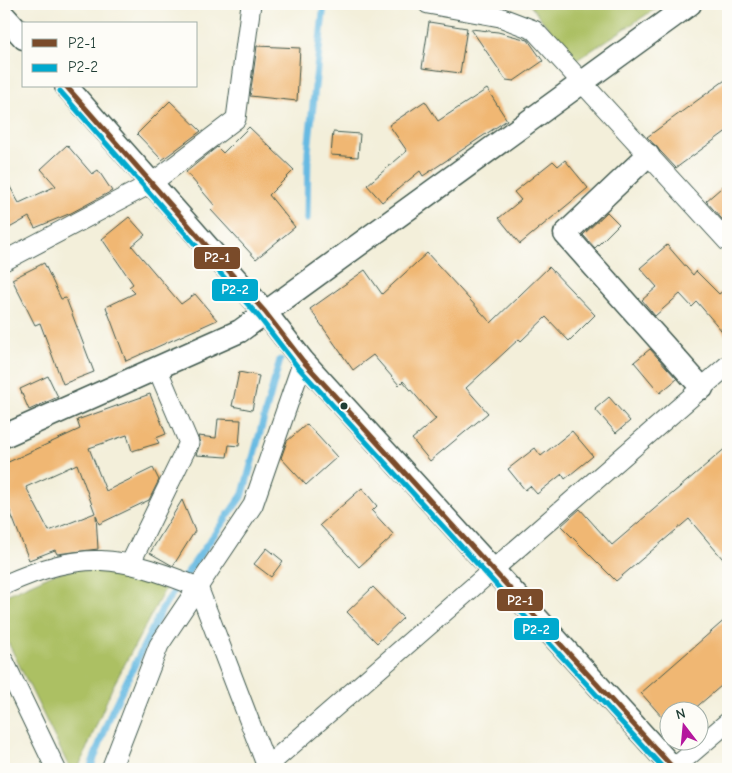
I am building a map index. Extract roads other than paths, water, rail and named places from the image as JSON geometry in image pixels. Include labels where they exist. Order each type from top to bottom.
[{"type":"street","points":[[4,261],[152,183],[236,119],[251,4]]},
{"type":"street","points":[[428,4],[500,17],[534,30],[728,242]]},
{"type":"street","points":[[4,436],[240,332],[580,82],[690,4]]},
{"type":"street","points":[[4,16],[22,36]]},
{"type":"street","points":[[68,88],[265,312],[303,361],[674,769],[728,722]]},
{"type":"street","points":[[648,155],[565,234],[702,388]]},
{"type":"street","points":[[111,769],[159,645],[253,505],[303,361]]},
{"type":"street","points":[[198,587],[266,768],[728,364]]},
{"type":"street","points":[[130,564],[189,443],[157,368]]},
{"type":"street","points":[[4,585],[59,564],[86,559],[118,561],[130,564],[198,587]]},
{"type":"street","points":[[4,661],[56,769]]},
{"type":"waterway","points":[[307,219],[308,151],[324,4]]},
{"type":"waterway","points":[[90,769],[112,711],[163,607],[243,494],[280,360]]}]
